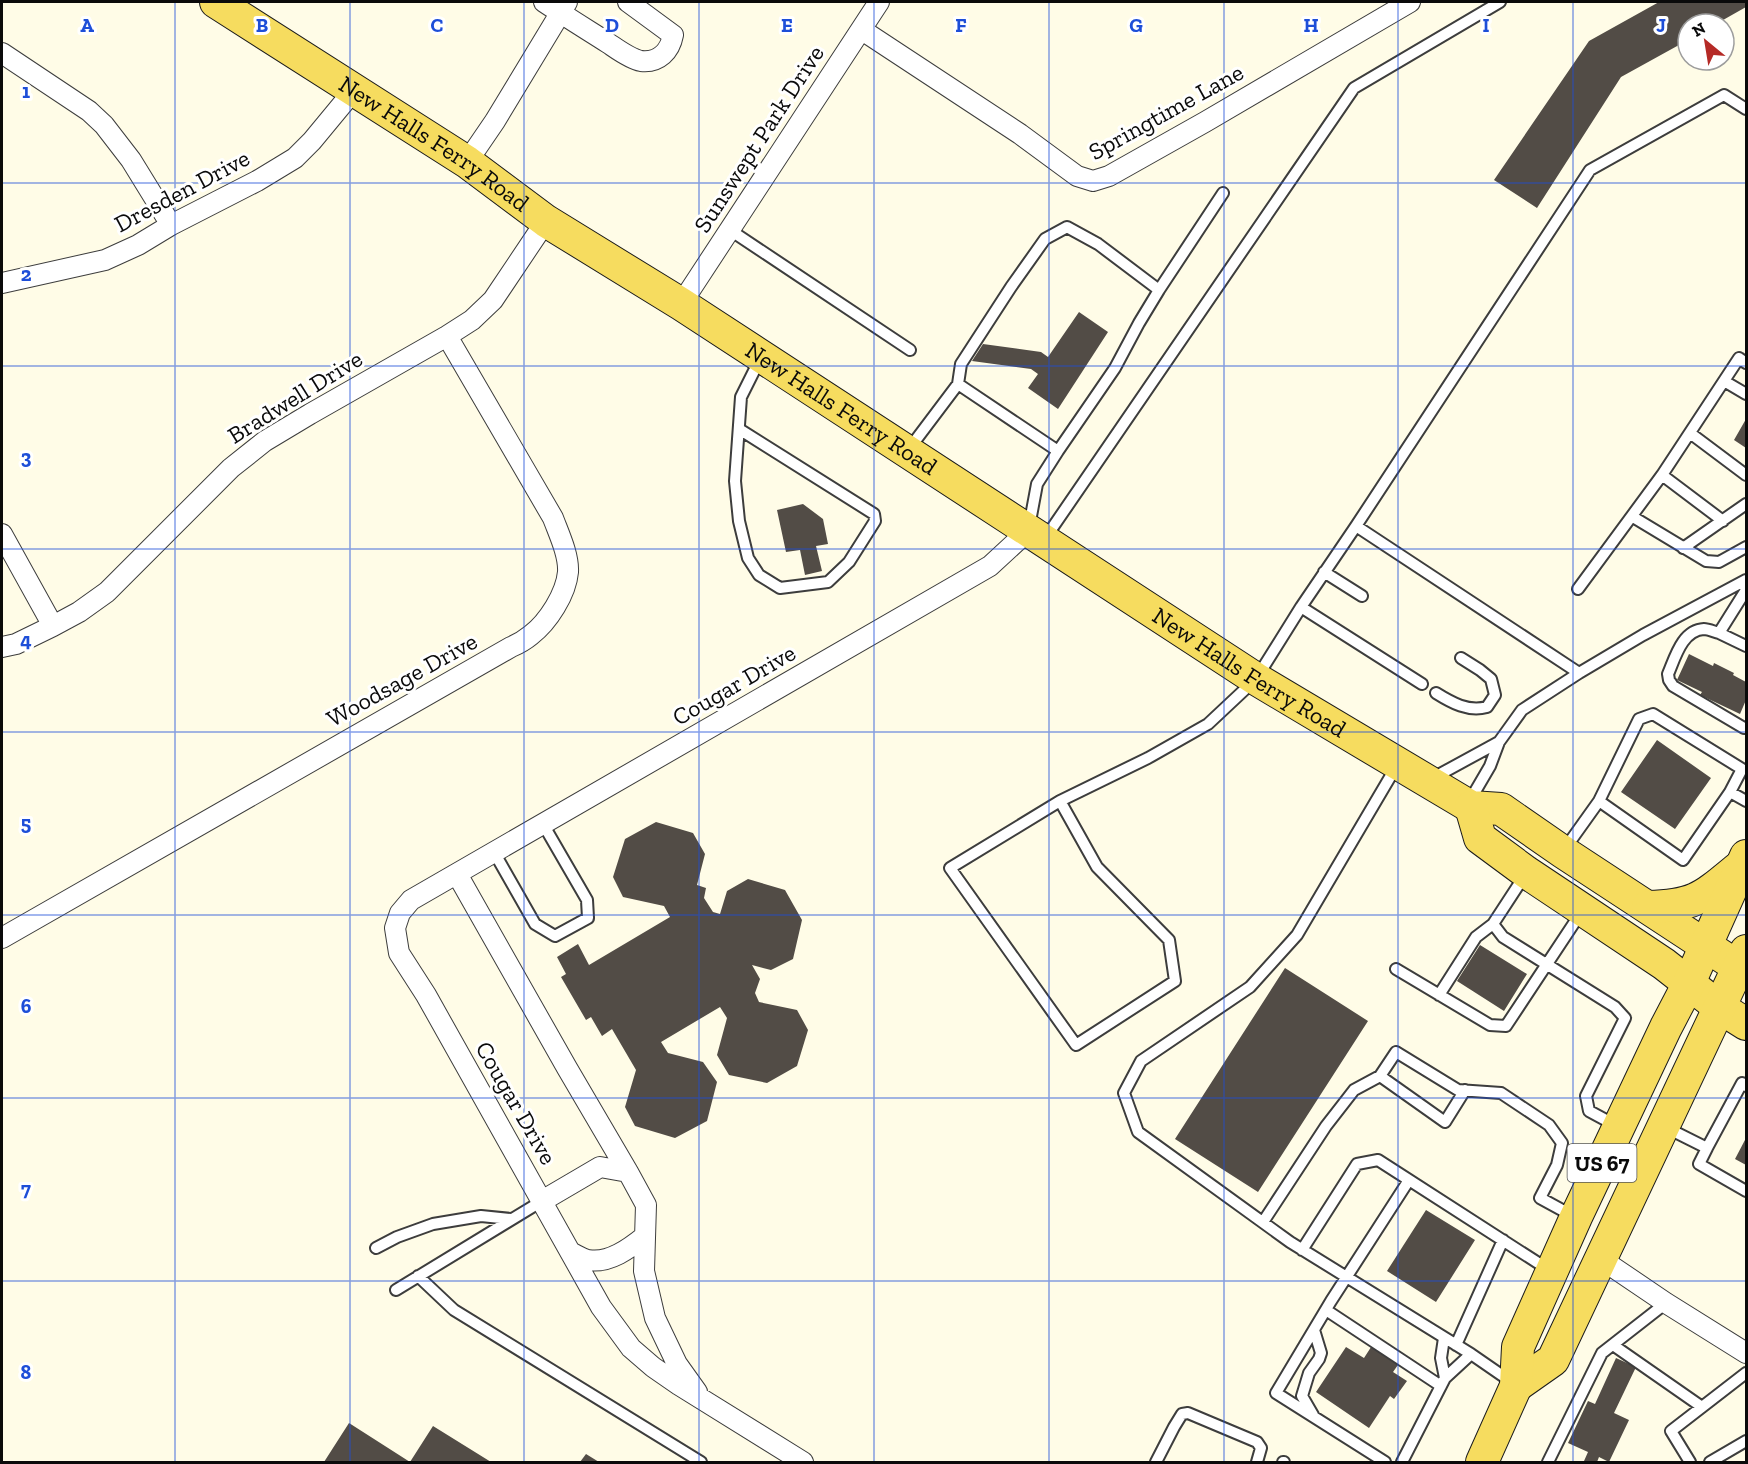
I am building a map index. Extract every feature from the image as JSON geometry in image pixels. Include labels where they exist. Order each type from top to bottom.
[{"type":"main road","name":"New Halls Ferry Road","points":[[216,2],[467,162],[546,221],[762,356],[1256,679],[1469,806],[1501,809],[1705,946],[1744,964]]},
{"type":"main road","points":[[1469,806],[1480,838],[1526,873],[1664,964],[1719,1007],[1746,1024]]},
{"type":"main road","points":[[1648,907],[1674,906],[1693,902],[1713,889],[1744,860]]},
{"type":"main road","name":"US 67","points":[[1482,1462],[1516,1386],[1518,1347],[1576,1217],[1689,983],[1744,860]]},
{"type":"main road","name":"US 67","points":[[1516,1386],[1553,1360],[1719,1007],[1744,964]]},
{"type":"street","points":[[467,162],[495,121],[557,5],[639,61],[652,60],[663,54],[671,46],[673,34],[628,2]]},
{"type":"street","name":"Sunswept Park Drive","points":[[681,304],[879,2]]},
{"type":"street","name":"Springtime Lane","points":[[862,30],[1020,134],[1077,176],[1093,181],[1109,176],[1205,122],[1410,2]]},
{"type":"street","points":[[2,53],[89,111],[104,125],[131,160],[171,225]]},
{"type":"street","name":"Dresden Drive","points":[[2,283],[105,260],[231,195],[295,158],[355,89]]},
{"type":"street","name":"Bradwell Drive","points":[[2,647],[16,644],[53,626],[79,612],[107,592],[231,468],[265,441],[472,320],[493,300],[546,221]]},
{"type":"street","name":"Woodsage Drive","points":[[2,938],[531,636],[546,621],[561,598],[568,572],[563,543],[553,518],[447,336]]},
{"type":"street","points":[[2,534],[53,626]]},
{"type":"street","name":"Cougar Drive","points":[[803,1462],[702,1400],[653,1367],[631,1348],[601,1307],[426,995],[399,953],[395,928],[400,913],[411,900],[990,566],[1037,535]]},
{"type":"street","name":"Cougar Drive","points":[[457,874],[646,1205],[644,1270],[655,1318],[677,1364],[702,1400]]},
{"type":"street","points":[[542,1201],[600,1167],[628,1172]]},
{"type":"street","points":[[570,1252],[587,1260],[600,1260],[630,1248],[645,1236]]},
{"type":"street","points":[[1601,1259],[1746,1353]]},
{"type":"lane","points":[[1037,535],[1353,88],[1500,2]]},
{"type":"lane","points":[[1060,801],[1097,867],[1169,940],[1175,981],[1076,1045],[950,868],[1060,801],[1148,758],[1208,724],[1256,679],[1301,607],[1590,170],[1724,95],[1746,109]]},
{"type":"lane","points":[[1037,535],[1037,484],[1115,368],[1159,290],[1223,193]]},
{"type":"lane","points":[[908,451],[957,384],[961,364],[1045,238],[1067,227],[1098,244],[1159,290]]},
{"type":"lane","points":[[730,230],[910,350]]},
{"type":"lane","points":[[739,429],[874,514],[875,521],[849,562],[828,582],[780,588],[759,574],[748,558],[739,521],[735,481],[741,397],[762,356]]},
{"type":"lane","points":[[1578,589],[1633,517],[1739,358],[1746,363]]},
{"type":"lane","points":[[1724,381],[1746,394]]},
{"type":"lane","points":[[957,384],[1058,451]]},
{"type":"lane","points":[[1690,433],[1746,475]]},
{"type":"lane","points":[[1662,475],[1723,521]]},
{"type":"lane","points":[[1683,548],[1746,504]]},
{"type":"lane","points":[[1633,517],[1706,561],[1719,562],[1746,547]]},
{"type":"lane","points":[[1356,526],[1579,673]]},
{"type":"lane","points":[[1324,572],[1362,596]]},
{"type":"lane","points":[[1469,806],[1490,766],[1499,742],[1522,710],[1643,634],[1746,580]]},
{"type":"lane","points":[[1719,633],[1746,590]]},
{"type":"lane","points":[[1301,607],[1422,684]]},
{"type":"lane","points":[[1746,646],[1719,633],[1704,629],[1693,632],[1683,641],[1668,674],[1673,686],[1746,728]]},
{"type":"lane","points":[[1436,693],[1450,702],[1475,710],[1487,707],[1495,694],[1491,680],[1461,658]]},
{"type":"lane","points":[[1563,852],[1599,801],[1639,719],[1653,714],[1742,770],[1730,792],[1683,860],[1599,801]]},
{"type":"lane","points":[[1426,781],[1499,742]]},
{"type":"lane","points":[[1398,764],[1297,935],[1250,987],[1141,1061],[1124,1094],[1138,1132],[1302,1250],[1456,1345],[1516,1386]]},
{"type":"lane","points":[[1730,792],[1746,801]]},
{"type":"lane","points":[[494,852],[535,924],[555,936],[588,918],[587,900],[543,824]]},
{"type":"lane","points":[[1439,995],[1476,937],[1493,924],[1526,873]]},
{"type":"lane","points":[[1396,969],[1490,1025],[1506,1026],[1584,910]]},
{"type":"lane","points":[[1493,924],[1503,937],[1616,1007],[1625,1018],[1586,1096],[1589,1111],[1619,1127]]},
{"type":"lane","points":[[1263,1222],[1326,1126],[1354,1090],[1380,1076],[1396,1052],[1458,1090],[1501,1093],[1549,1125],[1562,1143],[1557,1165],[1540,1198],[1576,1217]]},
{"type":"lane","points":[[1380,1076],[1445,1122],[1465,1090]]},
{"type":"lane","points":[[1746,1086],[1742,1083],[1699,1164],[1746,1191]]},
{"type":"lane","points":[[1663,1126],[1707,1148]]},
{"type":"lane","points":[[1302,1250],[1356,1164],[1378,1160],[1552,1271]]},
{"type":"lane","points":[[1384,1462],[1276,1393],[1409,1180]]},
{"type":"lane","points":[[396,1290],[542,1201]]},
{"type":"lane","points":[[376,1248],[397,1237],[433,1224],[481,1216],[511,1219]]},
{"type":"lane","points":[[1456,1345],[1503,1240]]},
{"type":"lane","points":[[418,1276],[454,1310],[701,1462]]},
{"type":"lane","points":[[1548,1462],[1602,1353],[1666,1303]]},
{"type":"lane","points":[[1326,1310],[1443,1382]]},
{"type":"lane","points":[[1314,1330],[1321,1353],[1309,1373],[1302,1396],[1314,1418]]},
{"type":"lane","points":[[1443,1382],[1441,1358],[1444,1338]]},
{"type":"lane","points":[[1613,1345],[1702,1407]]},
{"type":"lane","points":[[1402,1462],[1443,1382],[1470,1354]]},
{"type":"lane","points":[[1690,1462],[1671,1431],[1746,1373]]},
{"type":"lane","points":[[1156,1462],[1182,1414],[1188,1413],[1257,1442],[1261,1448],[1257,1462]]},
{"type":"lane","points":[[1710,1462],[1746,1441]]},
{"type":"building","points":[[1659,2],[1746,2],[1746,7],[1736,13],[1676,12],[1676,47],[1621,77],[1537,208],[1494,180],[1589,41]]},
{"type":"building","points":[[1079,312],[1108,332],[1058,409],[1028,388],[1038,374],[1031,369],[972,361],[983,344],[1041,352],[1048,357]]},
{"type":"building","points":[[1746,419],[1746,448],[1734,440]]},
{"type":"building","points":[[803,504],[823,519],[828,544],[816,546],[822,571],[805,575],[800,550],[786,552],[777,510]]},
{"type":"building","points":[[1689,654],[1713,666],[1714,663],[1746,682],[1746,700],[1740,714],[1700,695],[1702,692],[1677,680]]},
{"type":"building","points":[[1657,740],[1711,778],[1675,829],[1621,792]]},
{"type":"building","points":[[656,822],[693,833],[705,854],[697,885],[706,888],[704,898],[713,912],[720,914],[727,891],[748,879],[785,890],[802,920],[793,959],[771,970],[752,965],[760,979],[755,993],[759,1002],[797,1010],[808,1030],[797,1066],[767,1083],[729,1075],[717,1055],[727,1018],[720,1007],[661,1042],[668,1053],[703,1062],[717,1082],[707,1121],[675,1138],[635,1126],[625,1107],[636,1070],[612,1029],[602,1036],[591,1017],[586,1020],[561,977],[566,974],[557,957],[578,944],[589,965],[670,917],[664,906],[623,897],[613,877],[625,839]]},
{"type":"building","points":[[1480,945],[1527,974],[1504,1011],[1457,981]]},
{"type":"building","points":[[1285,968],[1368,1021],[1258,1192],[1175,1139]]},
{"type":"building","points":[[1746,1138],[1746,1165],[1735,1159]]},
{"type":"building","points":[[1426,1210],[1475,1240],[1436,1302],[1387,1271]]},
{"type":"building","points":[[1373,1344],[1400,1362],[1393,1372],[1407,1381],[1394,1399],[1390,1396],[1369,1428],[1316,1392],[1346,1347],[1364,1358]]},
{"type":"building","points":[[1616,1358],[1636,1367],[1614,1413],[1629,1420],[1609,1462],[1599,1457],[1597,1462],[1584,1461],[1588,1452],[1568,1443],[1588,1401],[1595,1404]]},
{"type":"building","points":[[349,1423],[410,1462],[324,1462]]},
{"type":"building","points":[[433,1426],[491,1462],[410,1462]]},
{"type":"building","points":[[586,1454],[599,1462],[580,1462]]}]
